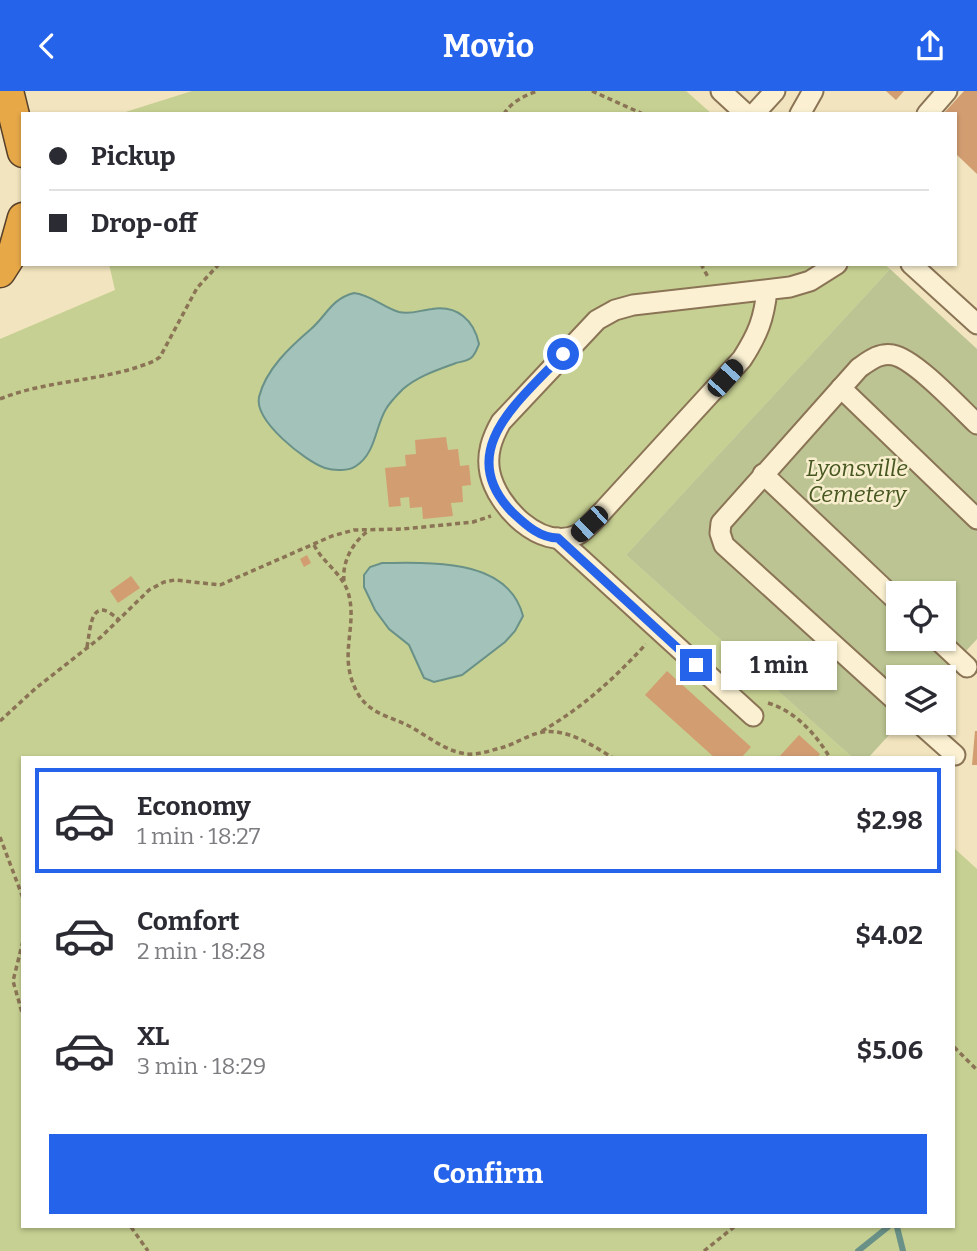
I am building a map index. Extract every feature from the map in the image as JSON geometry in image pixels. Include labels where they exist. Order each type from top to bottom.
[{"type":"highway","points":[[8,91],[21,144]]},
{"type":"highway","points":[[0,272],[14,250],[21,225]]},
{"type":"street","points":[[720,91],[744,112]]},
{"type":"street","points":[[756,112],[775,91]]},
{"type":"street","points":[[801,112],[813,91]]},
{"type":"street","points":[[929,112],[947,91]]},
{"type":"street","points":[[767,290],[764,316],[756,337],[742,359],[578,535],[558,538],[537,533],[509,509],[497,492],[490,474],[488,454],[493,436],[501,422],[597,320],[615,310],[633,305],[790,287],[810,281],[834,266]]},
{"type":"street","points":[[913,266],[975,318]]},
{"type":"street","points":[[886,692],[724,545],[720,533],[721,523],[841,388],[873,358],[894,355],[918,369],[977,424]]},
{"type":"street","points":[[841,388],[977,519]]},
{"type":"street","points":[[763,474],[886,590]]},
{"type":"street","points":[[558,538],[753,716]]},
{"type":"street","points":[[950,651],[967,667]]},
{"type":"street","points":[[933,735],[956,755]]},
{"type":"path","points":[[506,112],[522,98],[538,91]]},
{"type":"path","points":[[592,91],[639,112]]},
{"type":"path","points":[[0,399],[154,361],[165,348],[197,288],[217,266]]},
{"type":"path","points":[[0,722],[36,688],[87,649],[149,590],[163,582],[175,580],[220,585],[332,536],[369,529],[402,529],[473,522],[509,509]]},
{"type":"path","points":[[344,584],[343,570],[348,556],[354,544],[369,529]]},
{"type":"path","points":[[314,544],[319,555],[338,572],[344,584],[350,604],[347,669],[362,700],[389,719],[402,723],[447,749],[469,754],[514,743],[569,716],[617,674],[658,631]]},
{"type":"path","points":[[87,649],[92,621],[97,611],[108,611],[119,620]]},
{"type":"path","points":[[753,716],[768,703],[783,708],[818,737],[829,756]]},
{"type":"path","points":[[540,732],[565,733],[610,756]]},
{"type":"path","points":[[0,837],[21,893]]},
{"type":"path","points":[[21,949],[13,981],[21,1009]]},
{"type":"path","points":[[955,1048],[977,1070]]},
{"type":"path","points":[[132,1228],[148,1251]]},
{"type":"path","points":[[704,1251],[734,1228]]},
{"type":"green space","points":[[192,91],[686,91],[710,112],[125,112]]},
{"type":"green space","points":[[109,266],[886,266],[890,269],[626,555],[851,756],[21,756],[21,1228],[955,1228],[955,849],[977,869],[977,1251],[0,1251],[0,339],[115,290]]},
{"type":"green space","name":"Lyonsville Cemetery","points":[[890,269],[977,349],[977,639],[953,665],[886,665],[886,735],[889,735],[870,756],[851,756],[626,555]]},
{"type":"water","points":[[354,293],[403,313],[441,308],[457,312],[469,321],[479,344],[475,354],[469,359],[428,374],[403,389],[382,416],[363,461],[349,469],[333,470],[316,464],[283,439],[264,417],[259,397],[267,377],[287,351],[335,303]]},
{"type":"water","points":[[382,563],[443,564],[484,573],[501,583],[515,597],[523,616],[505,642],[462,675],[434,682],[424,678],[409,645],[389,629],[375,610],[364,587],[364,575],[370,567]]},
{"type":"building","points":[[886,91],[904,91],[896,100]]},
{"type":"building","points":[[964,91],[977,91],[977,174],[957,155],[957,112],[945,112]]},
{"type":"building","points":[[446,437],[448,450],[458,449],[460,466],[469,465],[471,485],[462,486],[463,502],[451,503],[453,516],[423,519],[422,507],[410,508],[409,497],[400,498],[401,506],[389,507],[385,468],[406,466],[405,455],[416,454],[415,440]]},
{"type":"building","points":[[307,555],[311,563],[304,567],[300,559]]},
{"type":"building","points":[[131,576],[140,588],[118,603],[110,591]]},
{"type":"building","points":[[667,671],[751,747],[743,756],[713,756],[645,695]]},
{"type":"building","points":[[975,731],[977,765],[972,765]]},
{"type":"building","points":[[799,735],[820,754],[818,756],[780,756]]},
{"type":"waterway","points":[[858,1251],[887,1228]]},
{"type":"waterway","points":[[897,1228],[903,1251]]},
{"type":"route","points":[[563,354],[501,422],[493,436],[488,454],[490,474],[497,492],[509,509],[526,525],[537,533],[558,538],[696,665]]}]
